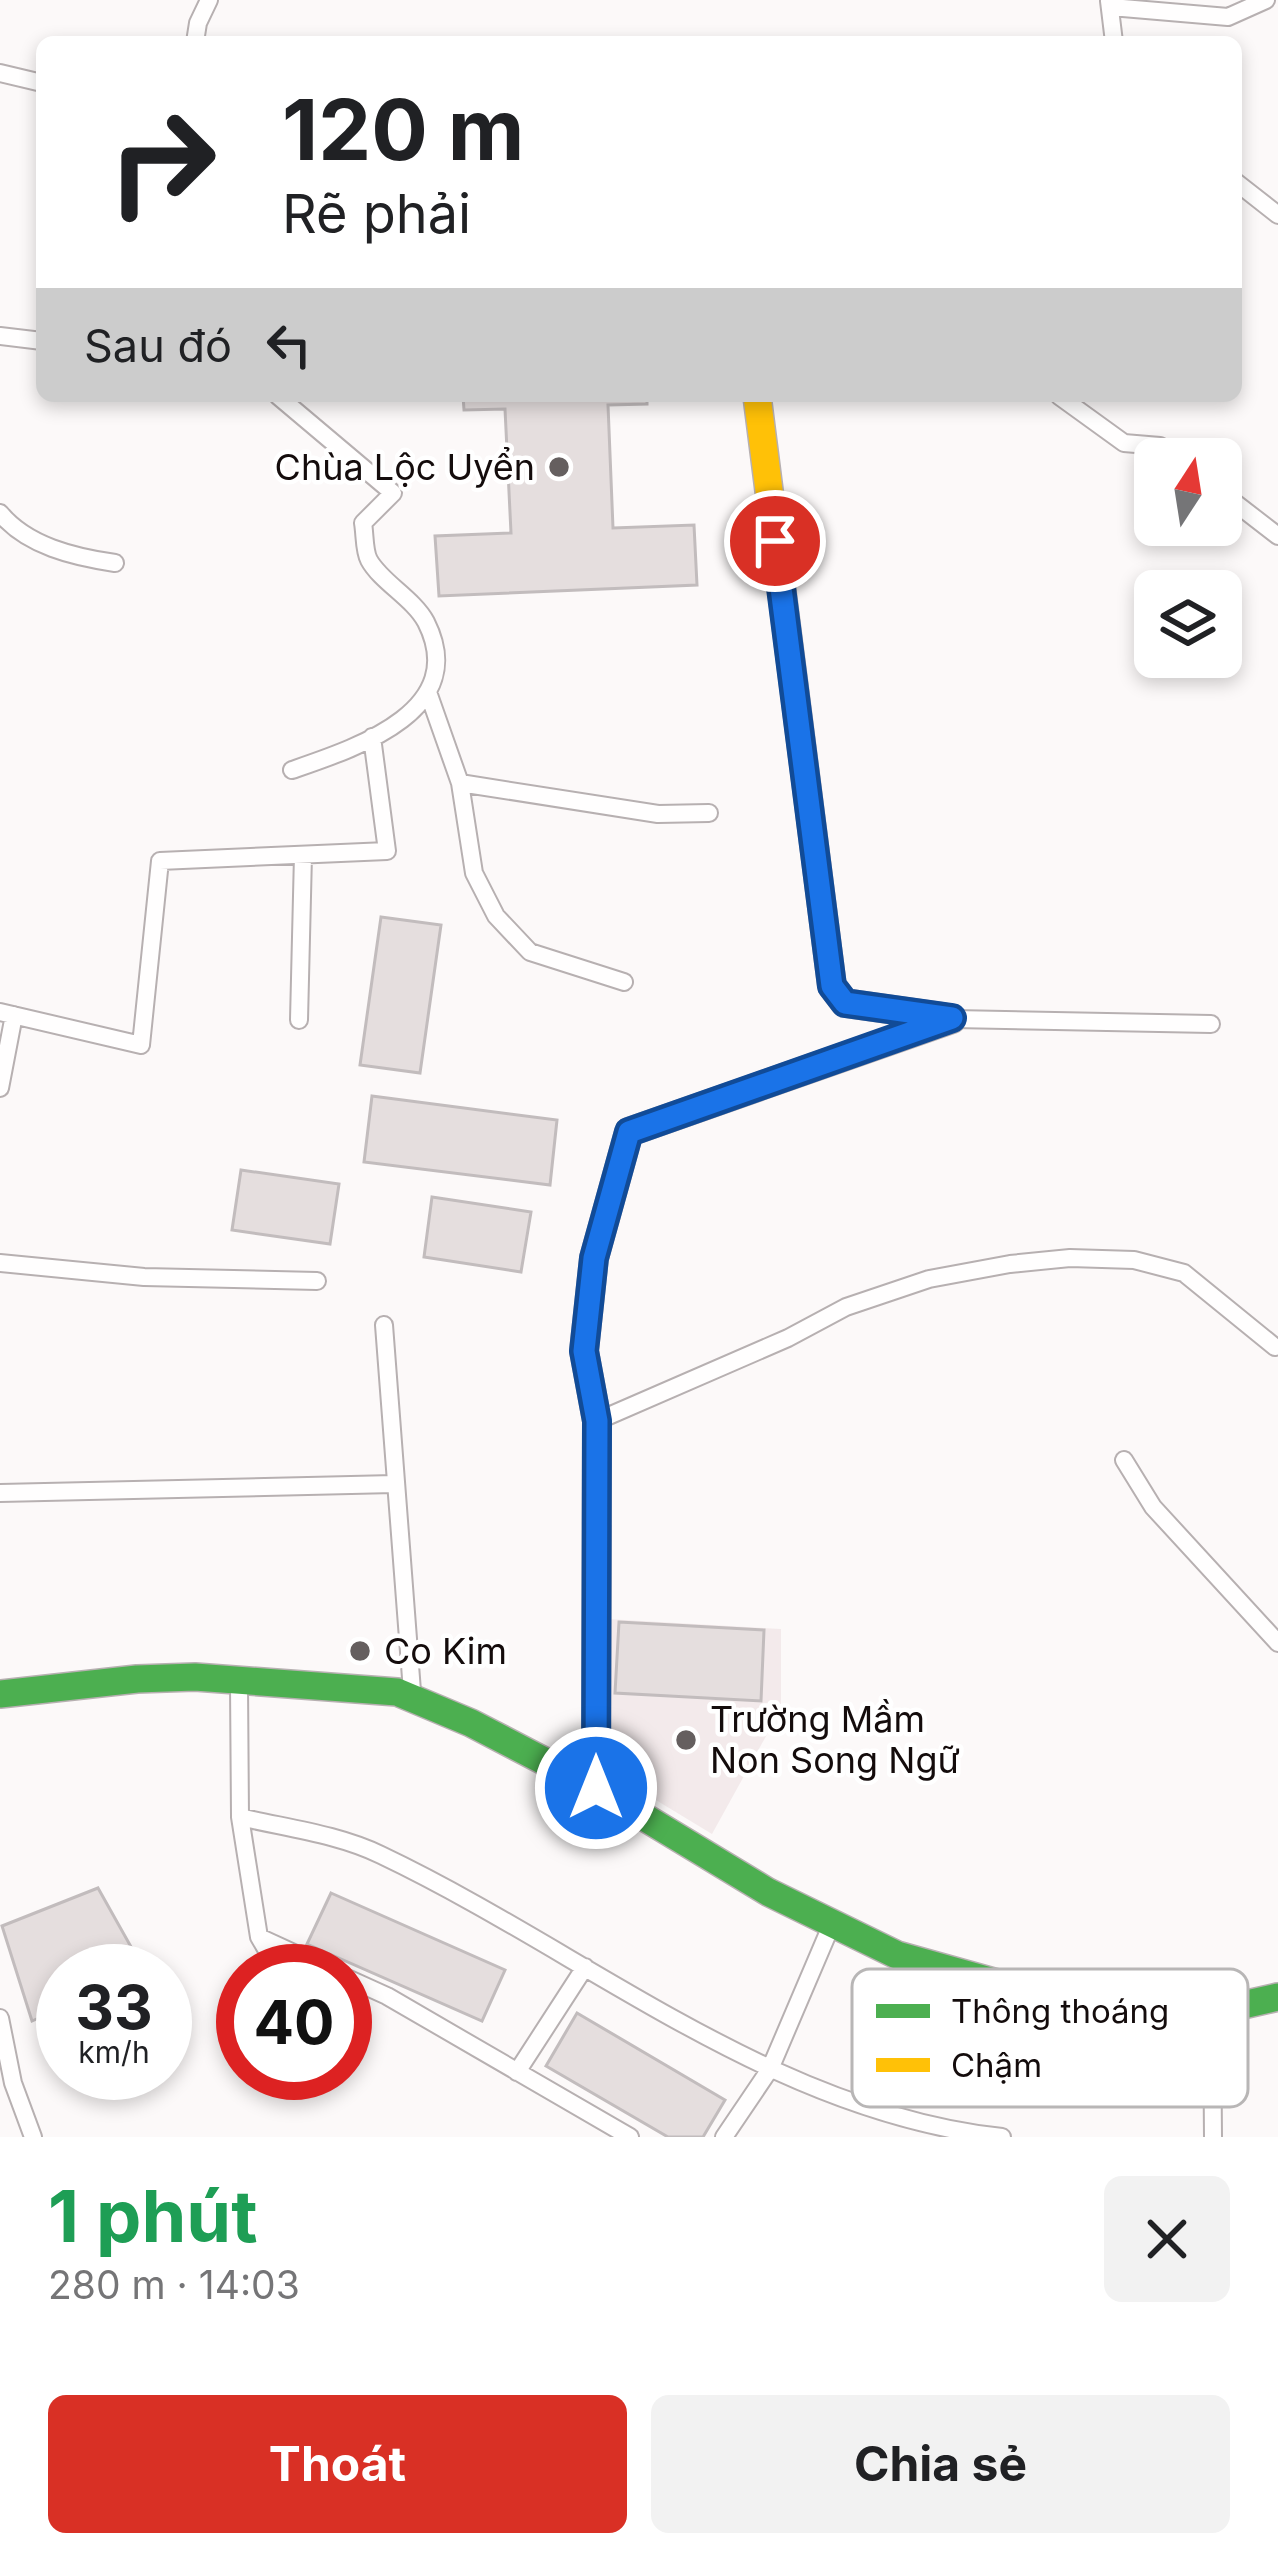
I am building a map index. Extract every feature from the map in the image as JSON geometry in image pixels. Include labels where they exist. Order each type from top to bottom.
[{"type":"street","points":[[759,402],[832,986],[845,1003],[952,1018]]},
{"type":"street","points":[[596,1788],[597,1421],[584,1351],[594,1258],[629,1132],[952,1018]]},
{"type":"street","points":[[0,1694],[136,1679],[239,1678],[397,1692],[596,1788],[831,1926],[897,1955],[947,1969]]},
{"type":"street","points":[[1248,2003],[1278,1996]]},
{"type":"lane","points":[[196,36],[209,0]]},
{"type":"lane","points":[[1113,36],[1110,3],[1228,17],[1266,0]]},
{"type":"lane","points":[[0,73],[36,82]]},
{"type":"lane","points":[[1242,187],[1278,215]]},
{"type":"lane","points":[[0,336],[36,340]]},
{"type":"lane","points":[[285,402],[393,493],[363,523],[369,560],[425,621],[438,660],[429,695],[410,714],[341,754],[292,770]]},
{"type":"lane","points":[[1067,402],[1124,443],[1134,444]]},
{"type":"lane","points":[[1242,508],[1278,536]]},
{"type":"lane","points":[[3,520],[35,541],[80,558],[115,563]]},
{"type":"lane","points":[[429,695],[460,783],[474,873],[496,916],[530,952],[624,982]]},
{"type":"lane","points":[[0,1088],[7,1014],[141,1045],[160,861],[387,851],[372,737]]},
{"type":"lane","points":[[460,783],[658,814],[709,813]]},
{"type":"lane","points":[[299,1021],[303,855]]},
{"type":"lane","points":[[952,1018],[1211,1024]]},
{"type":"lane","points":[[597,1421],[788,1338],[846,1307],[929,1279],[1010,1264],[1070,1258],[1134,1260],[1184,1273],[1275,1347]]},
{"type":"lane","points":[[0,1263],[144,1277],[317,1281]]},
{"type":"lane","points":[[385,1325],[413,1698]]},
{"type":"lane","points":[[1124,1460],[1153,1507],[1278,1643]]},
{"type":"lane","points":[[0,1493],[394,1484]]},
{"type":"lane","points":[[239,1678],[240,1817],[263,1944]]},
{"type":"lane","points":[[240,1817],[378,1853],[770,2068],[852,2105]]},
{"type":"lane","points":[[724,2137],[770,2068],[831,1926]]},
{"type":"lane","points":[[259,1937],[274,1944]]},
{"type":"lane","points":[[517,2072],[585,1967]]},
{"type":"lane","points":[[372,1989],[630,2137]]},
{"type":"lane","points":[[0,2018],[13,2083],[33,2137]]},
{"type":"lane","points":[[858,2107],[927,2127],[1002,2137]]},
{"type":"lane","points":[[1214,2107],[1214,2137]]},
{"type":"shaded area","name":"Trường Mầm Non Song Ngữ","points":[[607,1619],[781,1629],[781,1709],[712,1834],[608,1771]]},
{"type":"building","name":"Chùa Lộc Uyển","points":[[463,402],[647,402],[608,405],[613,528],[694,525],[697,585],[439,596],[435,536],[511,533],[505,409],[464,410]]},
{"type":"building","points":[[381,917],[441,925],[420,1073],[360,1065]]},
{"type":"building","points":[[372,1096],[557,1120],[550,1185],[364,1162]]},
{"type":"building","points":[[241,1170],[339,1184],[330,1244],[232,1230]]},
{"type":"building","points":[[432,1197],[531,1212],[521,1272],[424,1257]]},
{"type":"building","points":[[619,1622],[764,1630],[761,1701],[615,1693]]},
{"type":"building","points":[[98,1888],[129,1944],[36,1944],[36,2019],[32,2021],[2,1926]]},
{"type":"building","points":[[331,1893],[505,1970],[482,2021],[372,1973],[372,1944],[307,1944]]},
{"type":"building","points":[[577,2013],[725,2100],[703,2137],[668,2137],[546,2066]]},
{"type":"traffic: fast","points":[[596,1788],[597,1421],[584,1351],[594,1258],[629,1132],[952,1019]]},
{"type":"traffic: fast","points":[[0,1694],[195,1677],[397,1692],[471,1723],[596,1788],[768,1892],[897,1955],[947,1969]]},
{"type":"traffic: fast","points":[[1248,2004],[1278,1997]]},
{"type":"traffic: slow","points":[[758,402],[832,986],[845,1003],[943,1017]]},
{"type":"place","name":"Chùa Lộc Uyển","points":[[559,467]]},
{"type":"place","name":"Co Kim","points":[[360,1651]]},
{"type":"place","name":"Trường Mầm Non Song Ngữ","points":[[686,1740]]},
{"type":"route","points":[[596,1788],[597,1421],[584,1351],[594,1258],[629,1132],[952,1018],[845,1003],[832,986],[775,541]]}]
